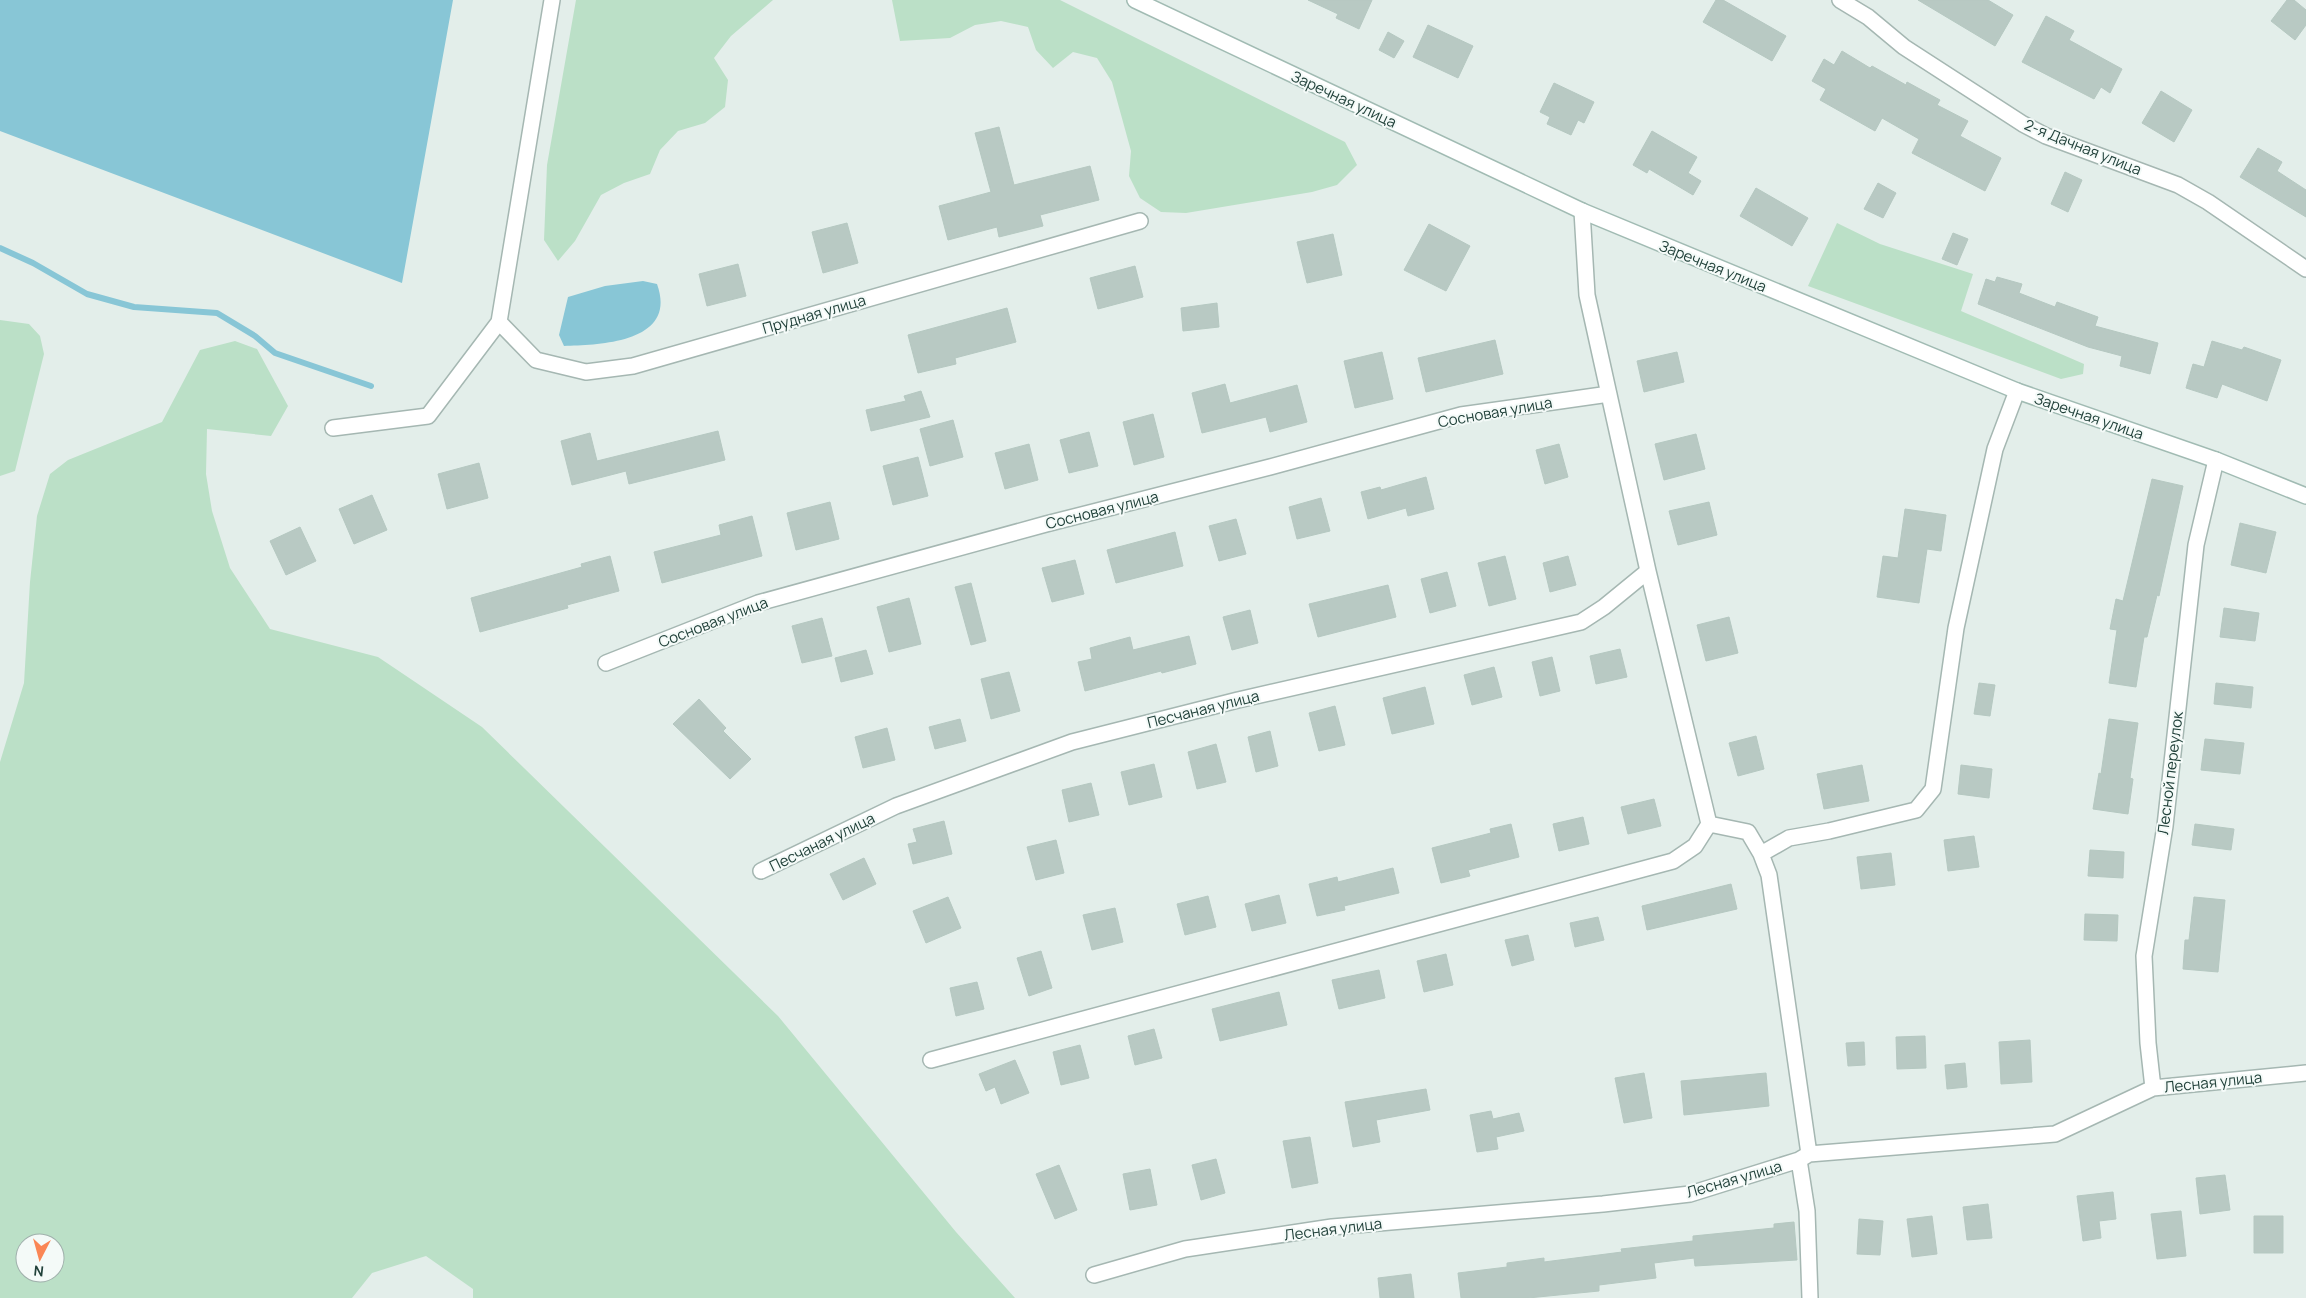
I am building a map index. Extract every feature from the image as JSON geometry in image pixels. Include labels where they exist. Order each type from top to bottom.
[{"type":"street","points":[[332,428],[428,416],[499,322],[552,0]]},
{"type":"street","name":"Заречная улица","points":[[1135,0],[1582,211],[2017,391],[2216,460],[2306,496]]},
{"type":"street","name":"2-я Дачная улица","points":[[1840,0],[1868,17],[1904,47],[2023,124],[2046,136],[2178,185],[2208,202],[2306,268]]},
{"type":"street","points":[[931,1060],[1673,861],[1695,846],[1709,824],[1648,571],[1587,295],[1582,211]]},
{"type":"street","name":"Прудная улица","points":[[499,322],[536,360],[586,372],[634,366],[1140,221]]},
{"type":"street","points":[[1761,854],[1789,838],[1829,831],[1916,810],[1933,789],[1956,628],[1995,449],[2017,391]]},
{"type":"street","name":"Сосновая улица","points":[[606,663],[758,603],[1046,524],[1270,467],[1461,415],[1609,394]]},
{"type":"street","name":"Лесной переулок","points":[[2153,1088],[2148,1043],[2144,956],[2165,826],[2196,545],[2216,460]]},
{"type":"street","name":"Песчаная улица","points":[[761,871],[896,806],[1072,742],[1238,700],[1580,622],[1604,607],[1648,571]]},
{"type":"street","points":[[1709,824],[1748,832],[1761,854],[1770,875],[1804,1157],[1810,1298]]},
{"type":"street","name":"Лесная улица","points":[[1094,1275],[1185,1249],[1332,1227],[1603,1204],[1690,1194],[1804,1157],[2055,1134],[2153,1088],[2306,1073]]},
{"type":"green space","points":[[576,0],[773,0],[731,36],[714,58],[728,80],[725,107],[705,123],[678,131],[660,150],[650,174],[624,183],[601,195],[575,241],[558,261],[544,240],[547,165]]},
{"type":"green space","points":[[892,0],[1060,0],[1345,142],[1357,165],[1337,185],[1312,192],[1186,213],[1161,212],[1140,198],[1129,176],[1131,151],[1112,82],[1097,58],[1073,52],[1053,68],[1036,50],[1028,27],[1001,21],[975,25],[950,38],[900,41]]},
{"type":"green space","points":[[1837,223],[1880,244],[1973,274],[1961,311],[2084,364],[2083,374],[2061,379],[1808,286]]},
{"type":"green space","points":[[0,320],[29,324],[40,336],[44,354],[15,471],[0,476]]},
{"type":"green space","points":[[235,341],[257,349],[288,406],[271,436],[207,429],[206,474],[212,511],[230,568],[270,629],[378,657],[482,727],[778,1016],[956,1232],[1015,1298],[473,1298],[473,1289],[426,1256],[372,1273],[352,1298],[0,1298],[0,762],[24,683],[30,582],[37,516],[50,474],[68,460],[162,422],[200,350]]},
{"type":"water","points":[[0,0],[453,0],[402,283],[0,131]]},
{"type":"water","points":[[643,281],[657,284],[661,303],[657,318],[647,329],[616,341],[564,346],[559,335],[568,297],[605,286]]},
{"type":"building","points":[[1308,0],[1372,0],[1359,29],[1336,18],[1338,14]]},
{"type":"building","points":[[1716,0],[1723,0],[1786,36],[1772,61],[1703,22]]},
{"type":"building","points":[[1918,0],[1988,0],[2013,15],[1995,46]]},
{"type":"building","points":[[2287,0],[2294,0],[2306,10],[2306,25],[2295,40],[2271,21]]},
{"type":"building","points":[[2046,16],[2074,31],[2069,40],[2122,69],[2110,93],[2101,87],[2094,99],[2022,62]]},
{"type":"building","points":[[1428,25],[1473,46],[1458,78],[1413,57]]},
{"type":"building","points":[[1388,32],[1404,41],[1394,58],[1379,50]]},
{"type":"building","points":[[1842,51],[1870,68],[1872,66],[1906,85],[1907,82],[1940,100],[1937,105],[1968,121],[1960,136],[2001,158],[1985,191],[1912,153],[1919,139],[1882,118],[1875,131],[1820,100],[1826,89],[1812,81],[1824,59],[1834,65]]},
{"type":"building","points":[[1554,83],[1594,102],[1584,123],[1578,120],[1571,135],[1547,124],[1550,117],[1540,112]]},
{"type":"building","points":[[2161,91],[2192,110],[2174,142],[2142,123]]},
{"type":"building","points":[[999,127],[1014,185],[1090,166],[1099,200],[1040,215],[1043,226],[999,237],[997,227],[948,240],[939,206],[991,192],[975,133]]},
{"type":"building","points":[[1652,131],[1697,157],[1688,173],[1701,181],[1693,195],[1649,169],[1647,173],[1633,165]]},
{"type":"building","points":[[2258,148],[2282,162],[2277,171],[2306,190],[2306,217],[2240,177]]},
{"type":"building","points":[[2065,172],[2082,180],[2068,212],[2051,204]]},
{"type":"building","points":[[1878,183],[1896,193],[1883,218],[1864,209]]},
{"type":"building","points":[[1756,188],[1808,218],[1792,246],[1740,216]]},
{"type":"building","points":[[847,223],[858,263],[823,273],[812,232]]},
{"type":"building","points":[[1429,224],[1470,246],[1446,291],[1404,270]]},
{"type":"building","points":[[1953,233],[1968,239],[1957,265],[1942,259]]},
{"type":"building","points":[[1333,234],[1342,275],[1307,283],[1297,242]]},
{"type":"building","points":[[738,264],[746,296],[707,306],[699,274]]},
{"type":"building","points":[[1135,266],[1143,297],[1098,309],[1090,278]]},
{"type":"building","points":[[1997,277],[2022,284],[2019,293],[2055,307],[2057,302],[2098,317],[2095,326],[2158,343],[2150,374],[2120,366],[2122,356],[2088,347],[1978,304],[1986,279],[1995,282]]},
{"type":"building","points":[[1217,303],[1219,327],[1183,331],[1181,308]]},
{"type":"building","points":[[1007,308],[1016,342],[955,358],[956,364],[918,373],[908,335]]},
{"type":"building","points":[[1495,340],[1503,374],[1426,392],[1418,358]]},
{"type":"building","points":[[2212,341],[2242,350],[2244,347],[2281,360],[2267,401],[2222,384],[2217,398],[2186,388],[2193,364],[2204,367]]},
{"type":"building","points":[[1382,352],[1393,399],[1355,408],[1344,361]]},
{"type":"building","points":[[1677,352],[1684,382],[1644,392],[1637,361]]},
{"type":"building","points":[[1225,384],[1230,403],[1297,385],[1307,422],[1270,432],[1266,417],[1202,433],[1192,393]]},
{"type":"building","points":[[921,391],[930,417],[871,431],[866,410],[906,401],[904,396]]},
{"type":"building","points":[[1153,414],[1164,457],[1134,465],[1123,422]]},
{"type":"building","points":[[953,420],[963,457],[930,466],[920,429]]},
{"type":"building","points":[[718,431],[725,460],[629,484],[626,471],[572,485],[561,441],[590,433],[597,461]]},
{"type":"building","points":[[1089,432],[1098,466],[1069,473],[1060,440]]},
{"type":"building","points":[[1696,434],[1705,469],[1664,480],[1655,444]]},
{"type":"building","points":[[1029,444],[1038,480],[1005,489],[995,453]]},
{"type":"building","points":[[1559,444],[1568,477],[1545,484],[1536,450]]},
{"type":"building","points":[[918,457],[928,496],[893,505],[883,466]]},
{"type":"building","points":[[479,463],[488,498],[447,509],[438,474]]},
{"type":"building","points":[[1426,477],[1434,509],[1408,516],[1406,508],[1368,519],[1361,492],[1380,487],[1381,490]]},
{"type":"building","points":[[2152,479],[2183,486],[2159,596],[2157,595],[2147,637],[2144,637],[2136,687],[2109,683],[2117,630],[2110,629],[2116,599],[2123,601]]},
{"type":"building","points":[[372,495],[387,530],[354,544],[339,509]]},
{"type":"building","points":[[1321,498],[1330,531],[1297,539],[1289,507]]},
{"type":"building","points":[[830,502],[839,539],[796,550],[787,513]]},
{"type":"building","points":[[1709,502],[1717,535],[1678,545],[1669,511]]},
{"type":"building","points":[[1905,509],[1946,515],[1941,551],[1927,549],[1919,603],[1877,597],[1883,556],[1898,558]]},
{"type":"building","points":[[752,516],[762,556],[662,583],[654,552],[721,535],[719,525]]},
{"type":"building","points":[[1236,519],[1246,554],[1219,561],[1209,526]]},
{"type":"building","points":[[2240,523],[2276,532],[2266,573],[2231,565]]},
{"type":"building","points":[[300,527],[316,561],[286,575],[270,541]]},
{"type":"building","points":[[1175,532],[1183,566],[1116,583],[1107,550]]},
{"type":"building","points":[[610,556],[619,591],[567,605],[568,608],[480,632],[471,598],[582,567],[581,564]]},
{"type":"building","points":[[1505,556],[1516,599],[1489,606],[1478,563]]},
{"type":"building","points":[[1568,556],[1576,585],[1550,592],[1543,563]]},
{"type":"building","points":[[1075,560],[1084,594],[1052,602],[1042,568]]},
{"type":"building","points":[[1447,572],[1456,606],[1430,613],[1421,579]]},
{"type":"building","points":[[971,583],[986,641],[971,645],[955,587]]},
{"type":"building","points":[[1388,585],[1396,617],[1318,637],[1309,604]]},
{"type":"building","points":[[909,598],[921,644],[889,652],[877,607]]},
{"type":"building","points":[[2224,608],[2259,613],[2255,641],[2220,637]]},
{"type":"building","points":[[1250,610],[1258,643],[1232,650],[1223,617]]},
{"type":"building","points":[[1729,617],[1738,653],[1706,661],[1697,625]]},
{"type":"building","points":[[822,618],[832,656],[802,663],[792,626]]},
{"type":"building","points":[[1189,636],[1196,664],[1085,691],[1078,662],[1092,659],[1090,648],[1130,637],[1133,650]]},
{"type":"building","points":[[1620,649],[1627,677],[1596,684],[1590,656]]},
{"type":"building","points":[[866,650],[873,674],[841,682],[835,658]]},
{"type":"building","points":[[1552,657],[1560,691],[1540,696],[1532,662]]},
{"type":"building","points":[[1494,667],[1502,697],[1472,705],[1464,675]]},
{"type":"building","points":[[1009,672],[1020,711],[991,719],[981,679]]},
{"type":"building","points":[[1979,683],[1995,685],[1990,716],[1974,714]]},
{"type":"building","points":[[2216,683],[2253,687],[2251,708],[2214,704]]},
{"type":"building","points":[[1425,687],[1434,724],[1392,734],[1383,698]]},
{"type":"building","points":[[699,699],[726,728],[723,731],[751,759],[730,779],[673,724]]},
{"type":"building","points":[[1335,706],[1345,745],[1319,751],[1309,713]]},
{"type":"building","points":[[960,719],[966,741],[935,749],[929,727]]},
{"type":"building","points":[[2109,719],[2138,723],[2130,778],[2133,779],[2128,814],[2093,809],[2099,773],[2101,774]]},
{"type":"building","points":[[887,728],[895,760],[863,768],[855,737]]},
{"type":"building","points":[[1270,731],[1278,766],[1256,772],[1248,737]]},
{"type":"building","points":[[1756,736],[1764,769],[1738,776],[1729,743]]},
{"type":"building","points":[[2205,739],[2244,743],[2240,774],[2201,770]]},
{"type":"building","points":[[1216,744],[1226,782],[1197,789],[1188,752]]},
{"type":"building","points":[[1154,764],[1162,797],[1129,805],[1121,772]]},
{"type":"building","points":[[1862,765],[1869,801],[1824,809],[1817,774]]},
{"type":"building","points":[[1961,765],[1992,769],[1989,798],[1958,794]]},
{"type":"building","points":[[1091,783],[1099,815],[1069,822],[1062,790]]},
{"type":"building","points":[[1654,799],[1661,826],[1628,834],[1621,807]]},
{"type":"building","points":[[1583,817],[1589,844],[1559,851],[1553,824]]},
{"type":"building","points":[[944,821],[952,854],[913,864],[908,844],[917,842],[913,829]]},
{"type":"building","points":[[1511,824],[1519,857],[1468,870],[1470,876],[1441,883],[1432,848],[1491,833],[1490,829]]},
{"type":"building","points":[[2195,824],[2234,829],[2231,850],[2192,845]]},
{"type":"building","points":[[1974,836],[1979,867],[1948,871],[1944,840]]},
{"type":"building","points":[[1056,840],[1064,873],[1036,880],[1027,847]]},
{"type":"building","points":[[2090,850],[2124,852],[2123,878],[2088,876]]},
{"type":"building","points":[[1891,853],[1895,885],[1861,889],[1857,857]]},
{"type":"building","points":[[864,858],[876,884],[843,900],[830,874]]},
{"type":"building","points":[[1393,868],[1399,893],[1344,906],[1345,910],[1317,916],[1309,884],[1337,877],[1338,882]]},
{"type":"building","points":[[1731,884],[1737,909],[1647,930],[1642,906]]},
{"type":"building","points":[[1279,895],[1286,923],[1252,931],[1245,904]]},
{"type":"building","points":[[1208,896],[1216,927],[1185,935],[1177,904]]},
{"type":"building","points":[[948,897],[961,928],[926,943],[913,911]]},
{"type":"building","points":[[2194,897],[2225,900],[2218,972],[2183,969],[2185,940],[2189,940]]},
{"type":"building","points":[[1115,908],[1123,942],[1092,950],[1083,915]]},
{"type":"building","points":[[2085,914],[2118,915],[2117,941],[2084,940]]},
{"type":"building","points":[[1598,917],[1604,940],[1575,947],[1570,923]]},
{"type":"building","points":[[1528,935],[1534,960],[1512,966],[1505,940]]},
{"type":"building","points":[[1041,951],[1052,988],[1029,996],[1017,958]]},
{"type":"building","points":[[1446,954],[1453,985],[1424,992],[1417,961]]},
{"type":"building","points":[[1379,970],[1385,998],[1339,1009],[1332,980]]},
{"type":"building","points":[[977,982],[984,1009],[956,1016],[950,988]]},
{"type":"building","points":[[1279,992],[1287,1025],[1220,1041],[1212,1009]]},
{"type":"building","points":[[1154,1029],[1162,1058],[1135,1065],[1128,1036]]},
{"type":"building","points":[[1925,1036],[1926,1068],[1897,1069],[1896,1037]]},
{"type":"building","points":[[2030,1040],[2032,1082],[2001,1084],[1999,1042]]},
{"type":"building","points":[[1864,1042],[1865,1065],[1848,1066],[1846,1043]]},
{"type":"building","points":[[1080,1045],[1089,1078],[1061,1085],[1053,1052]]},
{"type":"building","points":[[1015,1060],[1029,1093],[1001,1104],[995,1087],[986,1091],[979,1074]]},
{"type":"building","points":[[1965,1063],[1967,1087],[1947,1089],[1945,1065]]},
{"type":"building","points":[[1644,1073],[1652,1118],[1624,1123],[1615,1078]]},
{"type":"building","points":[[1766,1073],[1769,1106],[1684,1115],[1681,1081]]},
{"type":"building","points":[[1426,1089],[1430,1110],[1376,1120],[1380,1142],[1353,1147],[1345,1102]]},
{"type":"building","points":[[1491,1111],[1493,1119],[1519,1113],[1524,1131],[1496,1137],[1498,1149],[1477,1152],[1470,1115]]},
{"type":"building","points":[[1310,1137],[1318,1183],[1292,1188],[1283,1141]]},
{"type":"building","points":[[1216,1159],[1225,1193],[1201,1200],[1192,1165]]},
{"type":"building","points":[[1059,1165],[1077,1210],[1055,1219],[1036,1174]]},
{"type":"building","points":[[1150,1169],[1157,1205],[1130,1210],[1123,1174]]},
{"type":"building","points":[[2225,1175],[2230,1210],[2200,1214],[2196,1178]]},
{"type":"building","points":[[2113,1192],[2116,1219],[2099,1221],[2101,1238],[2083,1241],[2077,1196]]},
{"type":"building","points":[[1988,1204],[1992,1238],[1967,1240],[1963,1207]]},
{"type":"building","points":[[2181,1211],[2186,1256],[2157,1259],[2151,1214]]},
{"type":"building","points":[[1932,1216],[1937,1254],[1912,1257],[1907,1219]]},
{"type":"building","points":[[2254,1216],[2283,1216],[2283,1253],[2254,1253]]},
{"type":"building","points":[[1859,1219],[1883,1221],[1880,1255],[1857,1254]]},
{"type":"building","points":[[1794,1222],[1797,1260],[1695,1266],[1694,1258],[1654,1263],[1656,1278],[1599,1285],[1599,1291],[1528,1298],[1461,1298],[1458,1273],[1507,1267],[1507,1263],[1544,1258],[1544,1262],[1622,1252],[1621,1249],[1693,1241],[1693,1236],[1774,1228],[1774,1224]]},
{"type":"building","points":[[1411,1274],[1414,1298],[1380,1298],[1378,1278]]},
{"type":"waterway","points":[[0,248],[33,263],[87,294],[134,307],[217,313],[255,336],[275,353],[371,386]]}]
